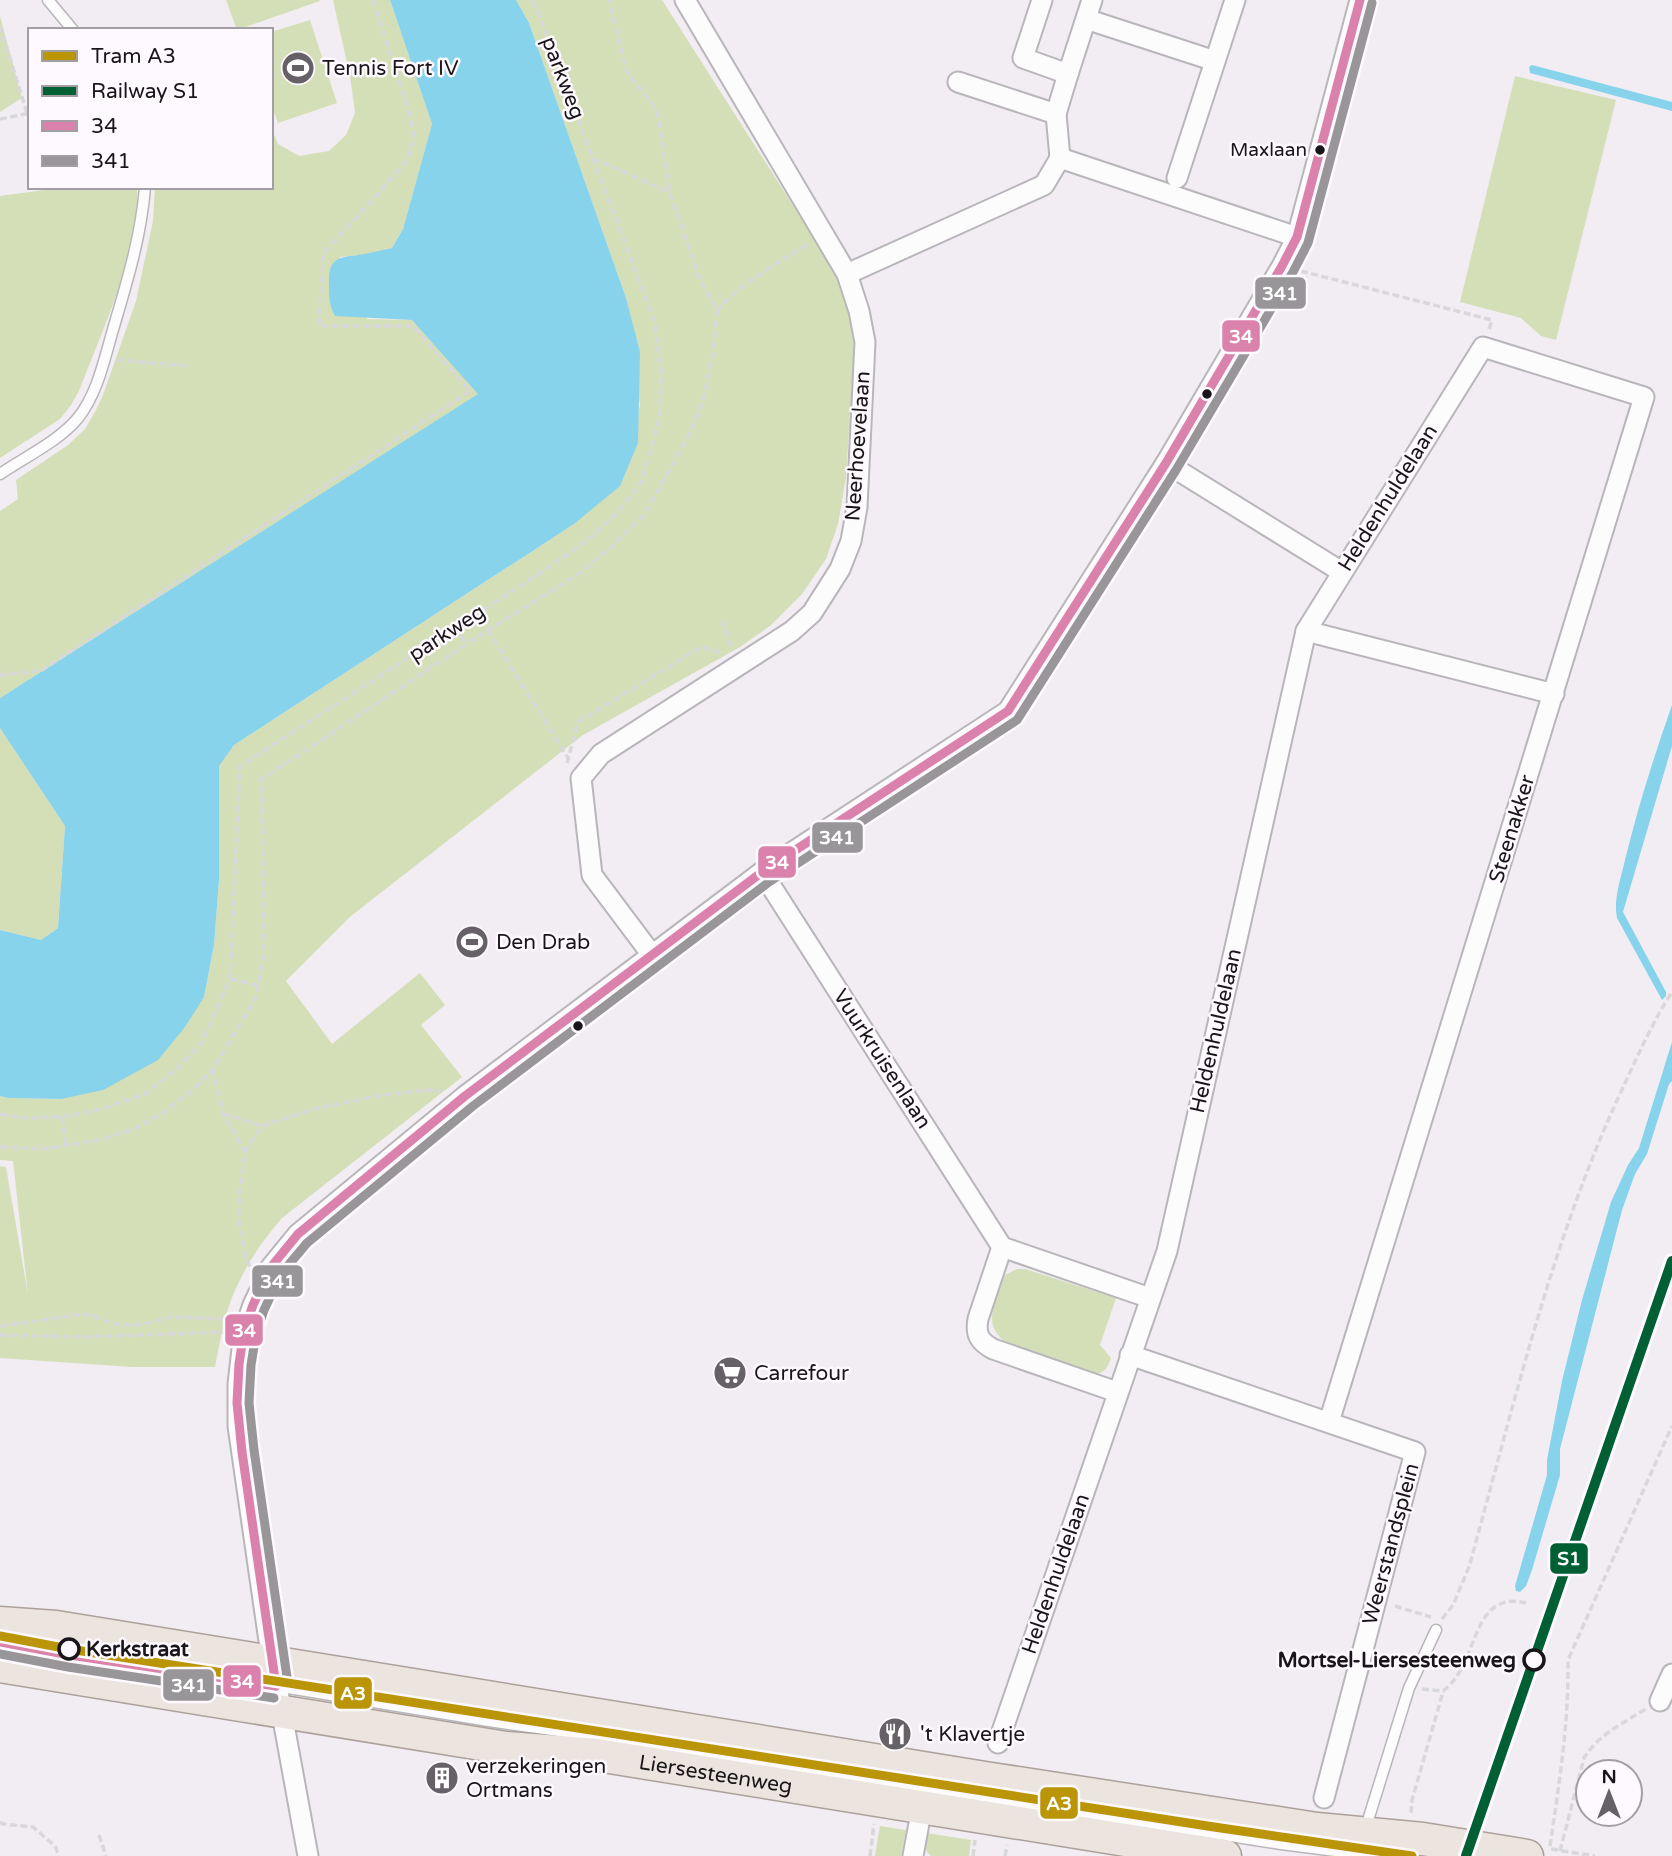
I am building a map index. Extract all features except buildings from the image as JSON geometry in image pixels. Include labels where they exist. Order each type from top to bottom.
[{"type":"main road","name":"Liersesteenweg","points":[[0,1623],[55,1627],[506,1748],[597,1755],[1225,1856]]},
{"type":"main road","name":"Liersesteenweg","points":[[0,1666],[276,1686],[973,1776],[1317,1829],[1369,1845],[1417,1826],[1531,1853]]},
{"type":"street","name":"Neerhoevelaan","points":[[581,778],[601,754],[741,658],[792,631],[812,613],[840,569],[851,541],[857,507],[865,342],[859,311],[847,274],[685,0]]},
{"type":"street","points":[[1042,0],[1023,58],[1068,74]]},
{"type":"street","points":[[1177,178],[1235,0]]},
{"type":"street","points":[[307,1856],[276,1686],[238,1426],[237,1384],[242,1345],[253,1305],[271,1267],[298,1234],[465,1096],[762,872],[1008,711],[1166,463],[1297,237],[1360,0]]},
{"type":"street","points":[[847,274],[1044,185],[1060,158],[1056,114],[1089,9],[1215,61]]},
{"type":"street","points":[[958,82],[1056,114]]},
{"type":"street","points":[[1060,158],[1297,237]]},
{"type":"street","name":"Heldenhuldelaan","points":[[998,1743],[1170,1238],[1306,631],[1483,347]]},
{"type":"street","name":"Steenakker","points":[[1329,1422],[1644,397],[1483,347]]},
{"type":"street","points":[[1166,463],[1342,572]]},
{"type":"street","points":[[1306,631],[1554,694]]},
{"type":"street","points":[[581,778],[592,875],[652,955]]},
{"type":"street","name":"Vuurkruisenlaan","points":[[762,872],[1002,1247]]},
{"type":"street","points":[[1117,1392],[993,1349],[978,1337],[978,1320],[1002,1247],[1150,1298]]},
{"type":"street","points":[[1130,1355],[1329,1422]]},
{"type":"street","name":"Weerstandsplein","points":[[1324,1798],[1415,1452],[1329,1422]]},
{"type":"street","points":[[1660,1701],[1672,1674]]},
{"type":"street","points":[[913,1856],[922,1807]]},
{"type":"lane","points":[[48,0],[71,28]]},
{"type":"lane","points":[[0,474],[67,430],[80,415],[93,391],[134,261],[145,189]]},
{"type":"lane","points":[[1369,1845],[1409,1688],[1436,1630]]},
{"type":"lane","points":[[0,1642],[276,1686]]},
{"type":"path","points":[[0,675],[43,670],[470,391],[413,326],[319,326],[323,254],[401,168],[409,155],[414,136],[409,112],[373,0]]},
{"type":"path","name":"parkweg","points":[[0,1114],[24,1118],[62,1117],[98,1110],[145,1094],[177,1069],[202,1042],[230,979],[240,766],[588,540],[619,511],[641,483],[660,416],[661,369],[654,320],[533,0]]},
{"type":"path","points":[[609,0],[626,68],[630,77],[652,103],[658,116],[670,192],[699,277],[718,311]]},
{"type":"path","points":[[0,26],[28,113],[0,119]]},
{"type":"path","points":[[593,158],[670,192]]},
{"type":"path","points":[[0,1147],[45,1149],[99,1140],[134,1129],[162,1114],[213,1069],[256,996],[264,955],[262,779],[488,630],[579,574],[644,515],[688,439],[704,397],[718,311],[728,298],[745,284],[822,235]]},
{"type":"path","points":[[1282,265],[1492,320],[1483,347]]},
{"type":"path","points":[[104,358],[189,366]]},
{"type":"path","points":[[722,620],[741,658]]},
{"type":"path","points":[[456,627],[467,644]]},
{"type":"path","points":[[488,630],[581,778]]},
{"type":"path","points":[[569,758],[578,722],[701,647],[741,658]]},
{"type":"path","points":[[230,979],[258,985]]},
{"type":"path","points":[[1376,1600],[1441,1620],[1453,1605],[1469,1567],[1541,1307],[1581,1187],[1597,1144],[1654,1019],[1672,992]]},
{"type":"path","points":[[213,1069],[223,1114],[245,1152]]},
{"type":"path","points":[[223,1114],[262,1126],[314,1108],[382,1095],[428,1090],[452,1091],[465,1096]]},
{"type":"path","points":[[62,1117],[66,1146]]},
{"type":"path","points":[[257,1261],[252,1269],[246,1260],[239,1223],[239,1199],[245,1152],[262,1126]]},
{"type":"path","points":[[0,1326],[76,1315],[90,1315],[114,1324],[128,1325],[172,1317],[248,1320]]},
{"type":"path","points":[[0,1335],[83,1337],[228,1332],[226,1343]]},
{"type":"path","points":[[1531,1853],[1561,1770],[1569,1690],[1568,1660],[1672,1426]]},
{"type":"path","points":[[1417,1826],[1412,1800],[1443,1692],[1453,1683],[1464,1665],[1482,1619],[1493,1607],[1508,1600],[1526,1603]]},
{"type":"path","points":[[1409,1688],[1443,1692]]},
{"type":"path","points":[[1595,1856],[1560,1850],[1584,1758],[1591,1746],[1611,1730],[1660,1701]]},
{"type":"path","points":[[870,1856],[875,1815]]},
{"type":"path","points":[[0,1822],[33,1828],[55,1846],[59,1856]]},
{"type":"path","points":[[99,1835],[106,1856]]},
{"type":"green space","name":"Tennis Fort IV","points":[[226,0],[320,1],[243,28],[236,28]]},
{"type":"green space","points":[[333,0],[390,0],[432,124],[403,229],[392,248],[340,257],[367,319],[412,320],[479,394],[0,698],[0,511],[18,499],[16,480],[68,445],[85,429],[95,412],[136,301],[153,221],[155,189],[273,189],[273,132],[278,144],[299,156],[329,151],[346,135],[355,113],[350,76]]},
{"type":"green space","points":[[516,0],[662,0],[810,232],[843,289],[853,315],[854,351],[846,477],[838,524],[826,559],[802,594],[770,626],[740,647],[583,735],[351,916],[286,981],[332,1044],[420,973],[445,1005],[421,1025],[462,1077],[282,1218],[263,1242],[239,1281],[228,1309],[215,1367],[132,1367],[0,1358],[0,1166],[6,1167],[28,1295],[13,1161],[0,1160],[0,1096],[61,1099],[204,997],[214,945],[219,880],[219,765],[234,745],[574,524],[640,406],[626,298],[529,23]]},
{"type":"green space","points":[[0,16],[22,98],[0,112]]},
{"type":"green space","name":"Tennis Fort IV","points":[[310,20],[337,103],[278,123],[273,109],[273,31]]},
{"type":"green space","points":[[1515,76],[1616,100],[1556,340],[1541,336],[1521,318],[1460,302]]},
{"type":"green space","points":[[51,189],[137,189],[137,212],[128,259],[79,391],[60,419],[0,458],[0,196]]},
{"type":"green space","points":[[0,728],[65,826],[58,928],[41,940],[0,930]]},
{"type":"green space","points":[[1017,1269],[1025,1269],[1116,1298],[1100,1345],[1111,1358],[1103,1372],[1093,1374],[1007,1344],[996,1333],[992,1322],[997,1297],[1005,1275]]},
{"type":"green space","points":[[880,1826],[906,1830],[901,1856],[875,1856]]},
{"type":"green space","points":[[927,1833],[971,1840],[969,1856],[931,1856],[926,1848]]},
{"type":"water","points":[[390,0],[516,0],[529,23],[626,298],[640,352],[638,443],[620,486],[574,524],[234,745],[219,766],[219,880],[214,945],[204,997],[185,1027],[158,1060],[103,1090],[61,1099],[0,1096],[0,930],[41,940],[58,928],[65,826],[0,728],[0,698],[478,394],[412,320],[335,316],[330,304],[329,274],[334,262],[343,257],[392,248],[403,229],[432,124]]},
{"type":"water","points":[[1532,65],[1672,102],[1672,111],[1530,73],[1529,67]]},
{"type":"water","points":[[1672,705],[1672,746],[1623,912],[1666,992],[1662,1000],[1617,918],[1616,904],[1635,821]]},
{"type":"water","points":[[1672,1042],[1672,1081],[1647,1154],[1635,1174],[1622,1210],[1560,1449],[1560,1475],[1526,1586],[1520,1592],[1516,1591],[1515,1586],[1547,1475],[1547,1460],[1562,1381],[1582,1300],[1611,1202],[1639,1148]]},
{"type":"tram line","name":"A3","points":[[0,1636],[69,1649],[1412,1856]]},
{"type":"rail line","name":"S1","points":[[1466,1856],[1672,1261]]},
{"type":"transit line","name":"34","points":[[276,1686],[237,1403],[244,1331],[271,1267],[298,1234],[465,1096],[762,872],[1008,711],[1166,463],[1297,237],[1360,0]]},
{"type":"transit line","name":"341","points":[[288,1684],[249,1403],[256,1334],[281,1274],[307,1243],[473,1106],[769,882],[1017,720],[1176,470],[1308,243],[1372,3]]},
{"type":"transit line","name":"34","points":[[0,1642],[276,1686]]},
{"type":"transit line","name":"341","points":[[0,1654],[274,1698]]},
{"type":"place","name":"Tennis Fort IV","points":[[298,68]]},
{"type":"place","name":"Maxlaan","points":[[1320,150]]},
{"type":"place","name":"Den Drab","points":[[472,942]]},
{"type":"place","name":"Carrefour","points":[[730,1373]]},
{"type":"place","name":"Kerkstraat","points":[[69,1649]]},
{"type":"place","name":"Mortsel-Liersesteenweg","points":[[1534,1660]]},
{"type":"place","name":"'t Klavertje","points":[[895,1734]]},
{"type":"place","name":"verzekeringen Ortmans","points":[[442,1778]]}]
